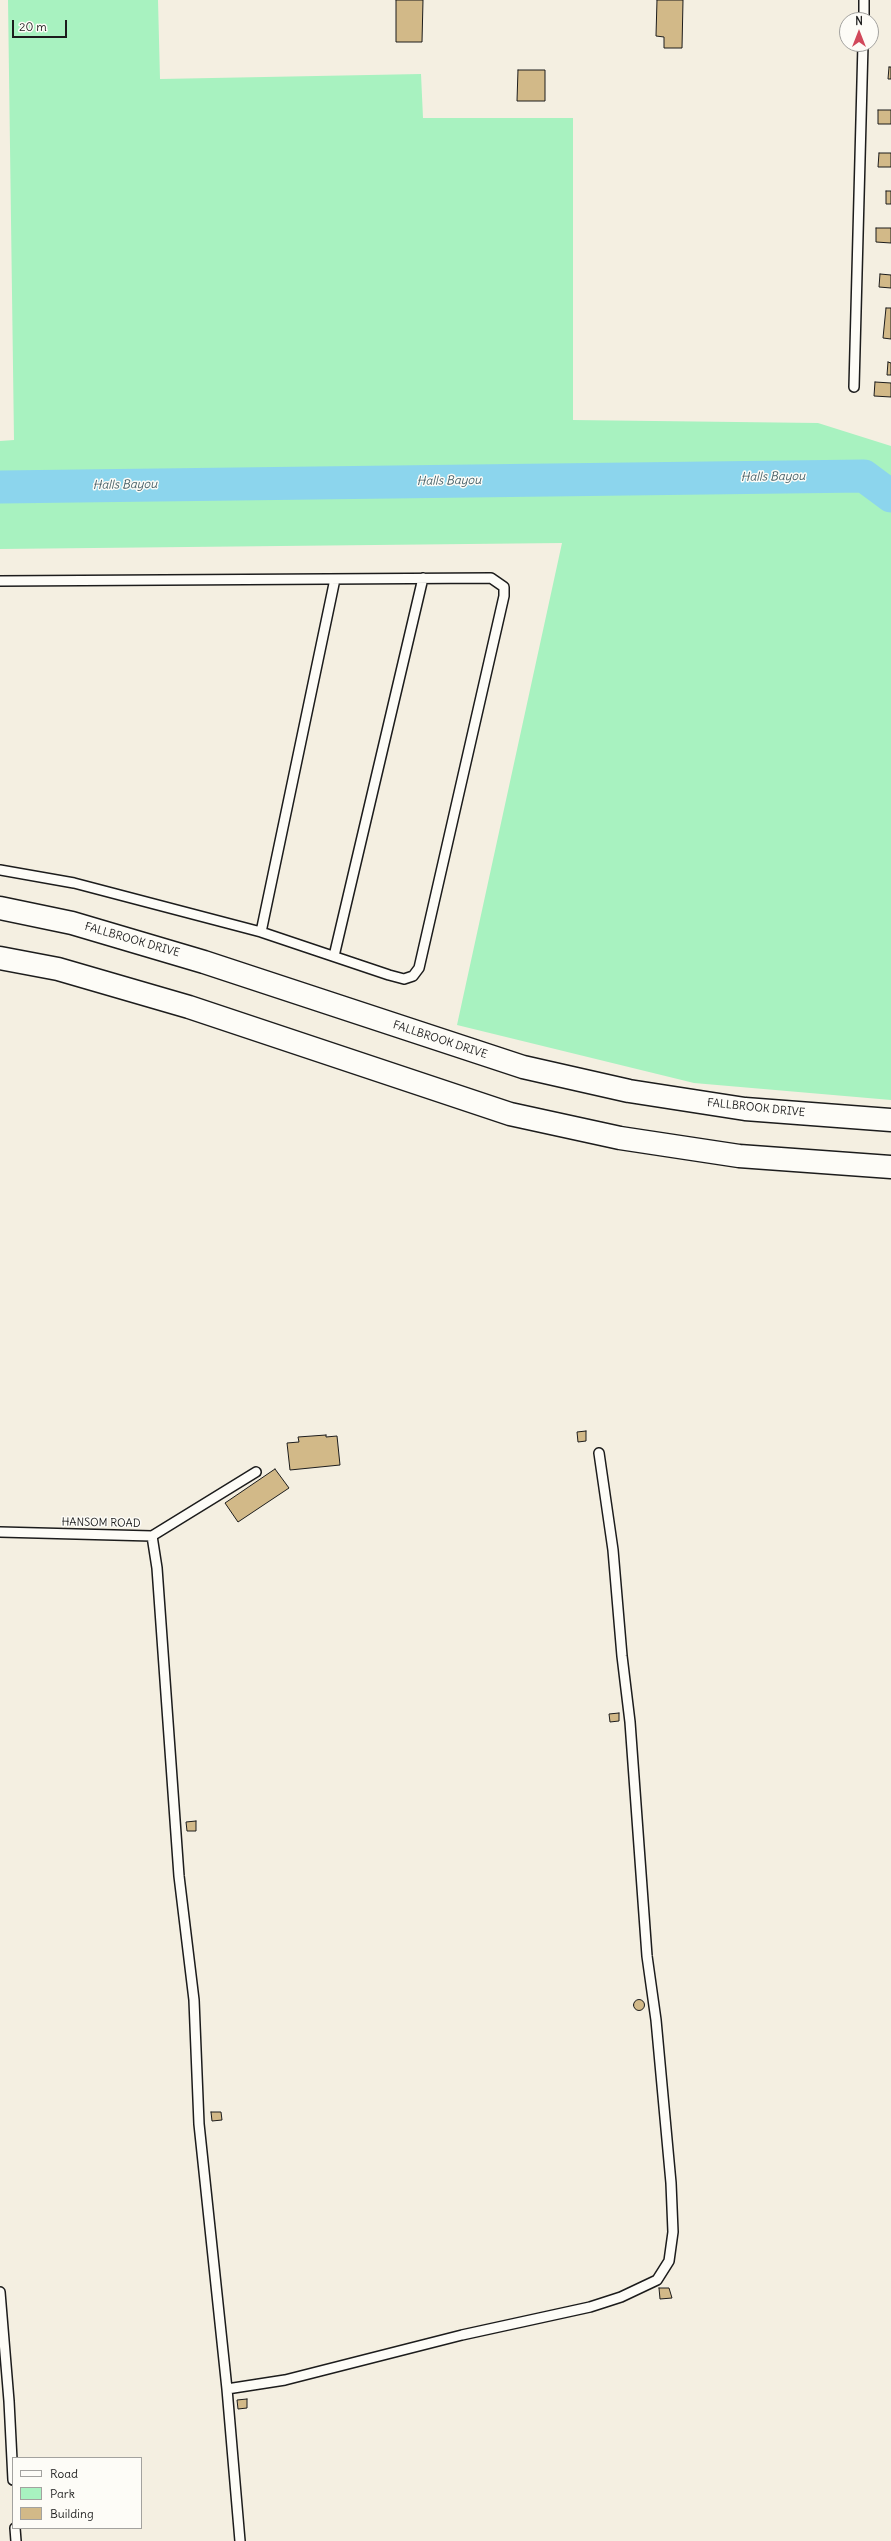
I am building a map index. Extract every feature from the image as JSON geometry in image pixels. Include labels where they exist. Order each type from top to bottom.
[{"type":"main road","name":"FALLBROOK DRIVE","points":[[0,908],[72,923],[204,962],[522,1067],[629,1091],[745,1109],[891,1120]]},
{"type":"main road","points":[[0,958],[58,970],[189,1007],[510,1114],[620,1138],[739,1156],[891,1167]]},
{"type":"lane","points":[[864,0],[864,12]]},
{"type":"lane","points":[[854,387],[863,52]]},
{"type":"lane","points":[[334,956],[422,578]]},
{"type":"lane","points":[[0,581],[491,578],[504,587],[504,596],[419,968],[413,976],[404,979],[262,932],[74,883],[0,870]]},
{"type":"lane","points":[[262,932],[335,579]]},
{"type":"lane","points":[[228,2388],[285,2380],[462,2335],[590,2307],[621,2297],[657,2280],[669,2261],[673,2232],[671,2183],[656,2020],[647,1956],[640,1880],[630,1722],[622,1656],[613,1550],[600,1454]]},
{"type":"lane","name":"HANSOM ROAD","points":[[0,1532],[152,1536],[256,1472]]},
{"type":"lane","points":[[152,1536],[158,1568],[179,1876],[194,2000],[199,2124],[228,2388],[240,2541]]},
{"type":"lane","points":[[0,2292],[9,2401],[12,2460]]},
{"type":"lane","points":[[15,2529],[16,2541]]},
{"type":"green space","points":[[8,0],[158,0],[160,79],[421,74],[423,118],[573,118],[573,420],[818,423],[891,446],[891,1100],[694,1083],[457,1025],[562,543],[0,549],[0,441],[14,440]]},
{"type":"building","points":[[396,0],[423,0],[422,42],[396,42]]},
{"type":"building","points":[[657,0],[683,0],[682,48],[664,48],[664,37],[656,36]]},
{"type":"building","points":[[889,67],[891,67],[891,79],[888,79]]},
{"type":"building","points":[[518,70],[545,70],[545,101],[517,101]]},
{"type":"building","points":[[878,110],[891,110],[891,124],[878,124]]},
{"type":"building","points":[[879,153],[891,153],[891,167],[878,167]]},
{"type":"building","points":[[886,191],[891,191],[891,204],[886,204]]},
{"type":"building","points":[[876,228],[891,228],[891,243],[876,242]]},
{"type":"building","points":[[880,274],[891,275],[891,288],[879,287]]},
{"type":"building","points":[[886,308],[891,308],[891,339],[883,338]]},
{"type":"building","points":[[888,362],[891,363],[891,375],[887,375]]},
{"type":"building","points":[[875,382],[891,383],[891,397],[874,396]]},
{"type":"building","points":[[586,1431],[586,1441],[578,1442],[577,1432]]},
{"type":"building","points":[[326,1435],[326,1437],[337,1436],[340,1465],[290,1470],[287,1443],[299,1442],[298,1437]]},
{"type":"building","points":[[275,1469],[289,1488],[238,1522],[225,1503]]},
{"type":"building","points":[[619,1713],[619,1721],[610,1722],[609,1714]]},
{"type":"building","points":[[196,1821],[196,1831],[187,1831],[186,1822]]},
{"type":"building","points":[[639,1999],[643,2001],[645,2005],[643,2009],[639,2011],[635,2009],[633,2005],[635,2001]]},
{"type":"building","points":[[211,2112],[221,2112],[222,2120],[212,2121]]},
{"type":"building","points":[[659,2288],[669,2288],[672,2298],[660,2299]]},
{"type":"building","points":[[247,2399],[247,2408],[238,2409],[237,2400]]},
{"type":"waterway","name":"Halls Bayou","points":[[0,487],[864,476],[891,496]]}]
